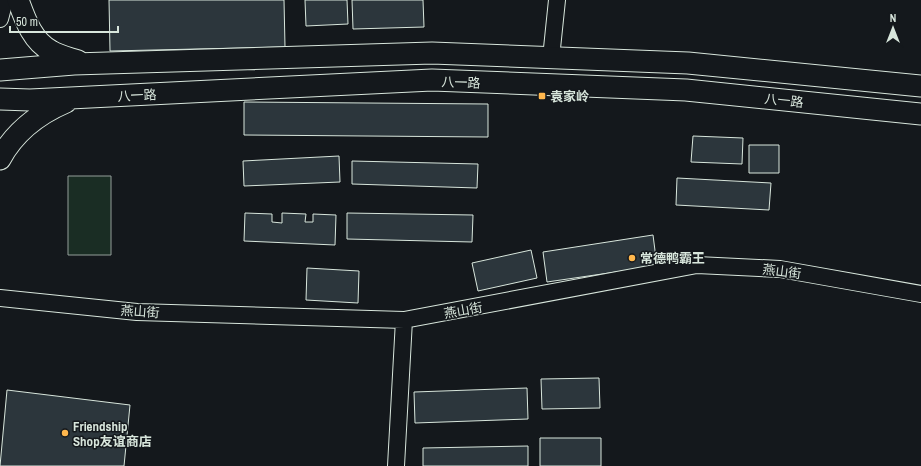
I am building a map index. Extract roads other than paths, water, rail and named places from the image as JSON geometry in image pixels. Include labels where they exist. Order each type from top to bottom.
[{"type":"main road","points":[[18,0],[29,28],[38,40],[50,51],[86,64]]},
{"type":"main road","name":"八一路","points":[[0,70],[86,64],[432,53],[688,63],[921,86]]},
{"type":"main road","name":"八一路","points":[[0,99],[84,97],[432,80],[686,90],[921,114]]},
{"type":"main road","points":[[0,159],[11,141],[37,116],[66,102],[84,97]]},
{"type":"street","points":[[0,19],[5,0]]},
{"type":"street","points":[[552,58],[557,0]]},
{"type":"street","name":"燕山街","points":[[0,298],[137,312],[404,320],[697,265],[780,269],[921,294]]},
{"type":"street","points":[[396,466],[404,320]]},
{"type":"place","name":"袁家岭","points":[[542,96]]},
{"type":"place","name":"常德鸭霸王","points":[[632,258]]},
{"type":"place","name":"Friendship Shop友谊商店","points":[[65,433]]}]
